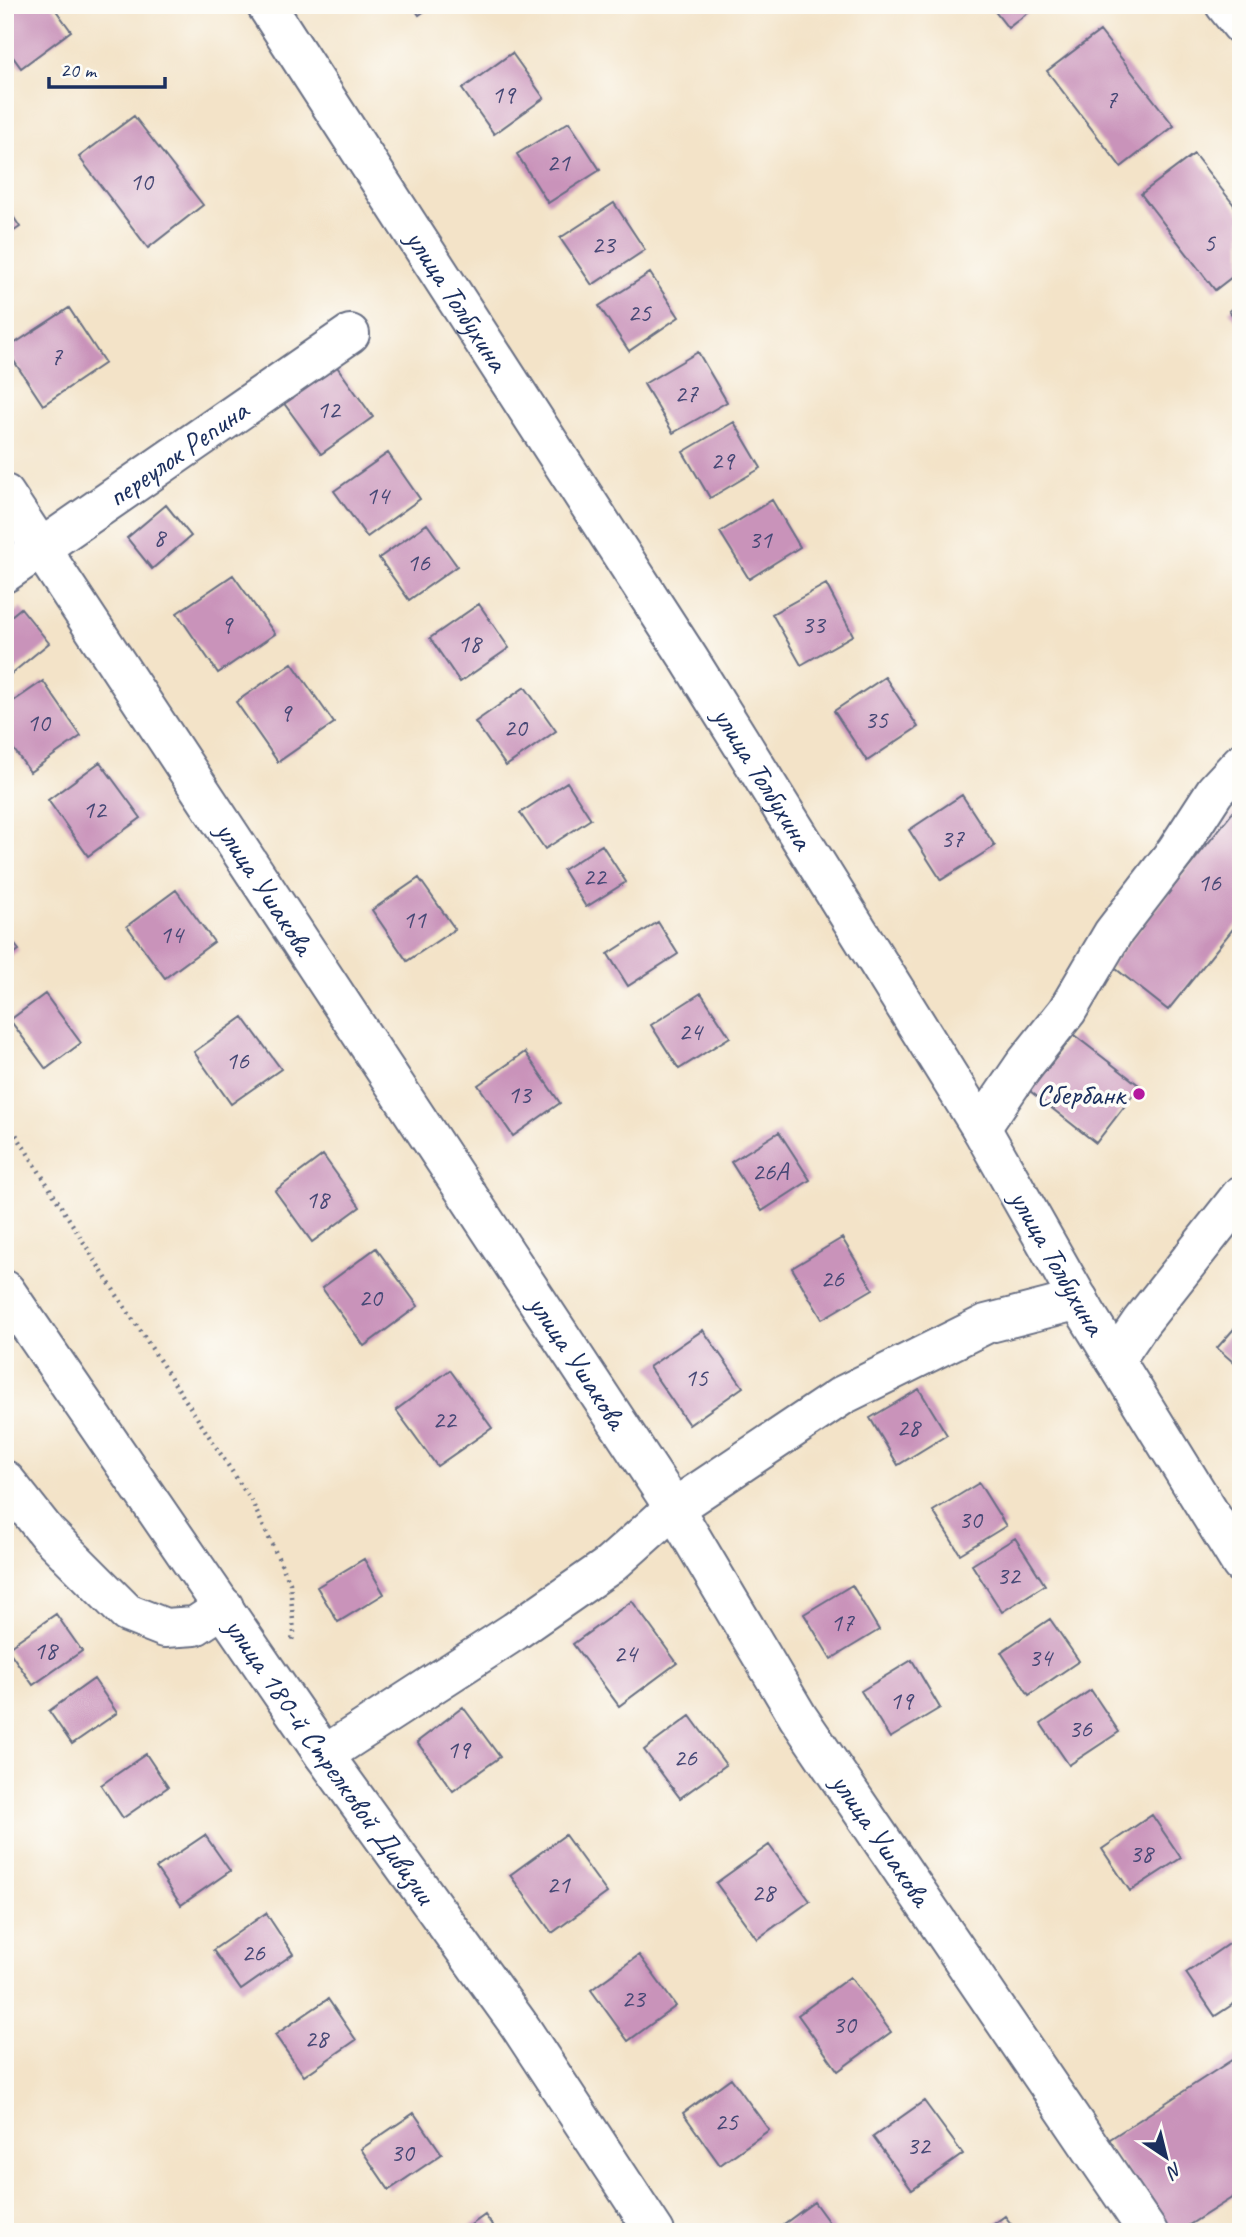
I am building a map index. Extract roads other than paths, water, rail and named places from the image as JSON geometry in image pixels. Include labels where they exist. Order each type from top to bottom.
[{"type":"street","name":"улица Толбухина","points":[[266,5],[689,659],[981,1128],[1079,1300],[1241,1564]]},
{"type":"street","points":[[1225,5],[1241,25]]},
{"type":"street","name":"переулок Репина","points":[[5,573],[349,334]]},
{"type":"street","name":"улица Ушакова","points":[[5,494],[674,1508],[798,1717],[1148,2232]]},
{"type":"street","points":[[981,1128],[1024,1065],[1067,1011],[1113,933],[1177,851],[1215,790],[1241,763]]},
{"type":"street","points":[[1115,1360],[1141,1322],[1241,1195]]},
{"type":"street","name":"улица 180-й Стрелковой Дивизии","points":[[5,1290],[324,1755],[519,2025],[655,2232]]},
{"type":"street","points":[[324,1755],[515,1631],[610,1565],[674,1508],[855,1389],[986,1324],[1079,1300]]},
{"type":"street","points":[[5,1480],[47,1533],[127,1614],[165,1628],[195,1626],[225,1607]]},
{"type":"place","name":"Сбербанк","points":[[1139,1094]]}]
